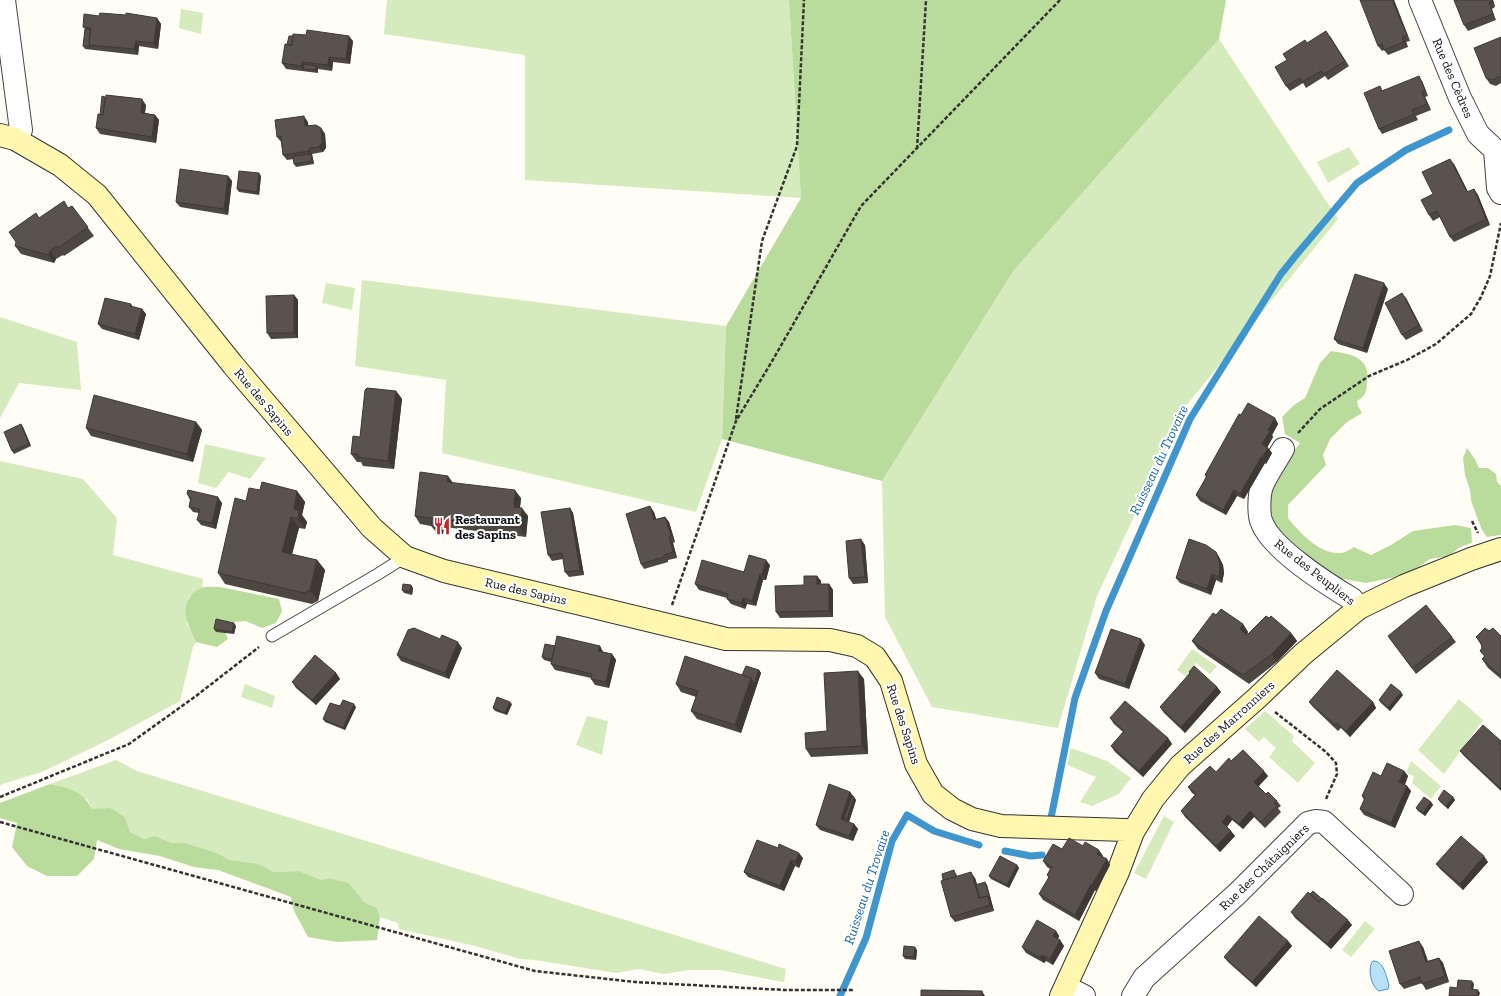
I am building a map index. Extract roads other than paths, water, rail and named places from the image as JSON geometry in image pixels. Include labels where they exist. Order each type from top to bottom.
[{"type":"street","points":[[4,0],[21,130],[8,137]]},
{"type":"street","name":"Rue des Cèdres","points":[[1420,0],[1460,98],[1478,134],[1498,149]]},
{"type":"street","name":"Rue des Sapins","points":[[8,137],[60,165],[97,195],[253,389],[372,528],[405,557],[444,571],[726,638],[830,640],[857,646],[875,657],[891,681],[916,764],[933,794],[952,809],[972,819],[1001,826],[1126,830],[1134,832]]},
{"type":"street","points":[[1498,149],[1498,188],[1501,194]]},
{"type":"street","name":"Rue des Peupliers","points":[[1283,449],[1262,486],[1260,509],[1261,522],[1269,536],[1284,551],[1352,599],[1359,608]]},
{"type":"street","name":"Rue des Marronniers","points":[[1070,993],[1134,832],[1153,799],[1180,766],[1257,698],[1303,654],[1359,608],[1404,586],[1471,559],[1501,549]]},
{"type":"street","name":"Rue des Châtaigniers","points":[[1133,996],[1144,978],[1238,893],[1308,823],[1316,821],[1324,822],[1402,894]]},
{"type":"lane","points":[[272,636],[405,557]]},
{"type":"water","points":[[1373,961],[1380,963],[1382,966],[1389,985],[1388,989],[1379,991],[1376,989],[1370,972]]},
{"type":"waterway","name":"Ruisseau du Trovaire","points":[[1051,818],[1075,698],[1106,611],[1190,419],[1281,274],[1357,183],[1406,150],[1449,130]]},
{"type":"waterway","name":"Ruisseau du Trovaire","points":[[840,996],[866,938],[892,841],[907,815],[934,831],[979,845]]},
{"type":"waterway","points":[[1005,851],[1031,856],[1042,855]]},
{"type":"place","name":"Restaurant des Sapins","points":[[442,526]]}]
